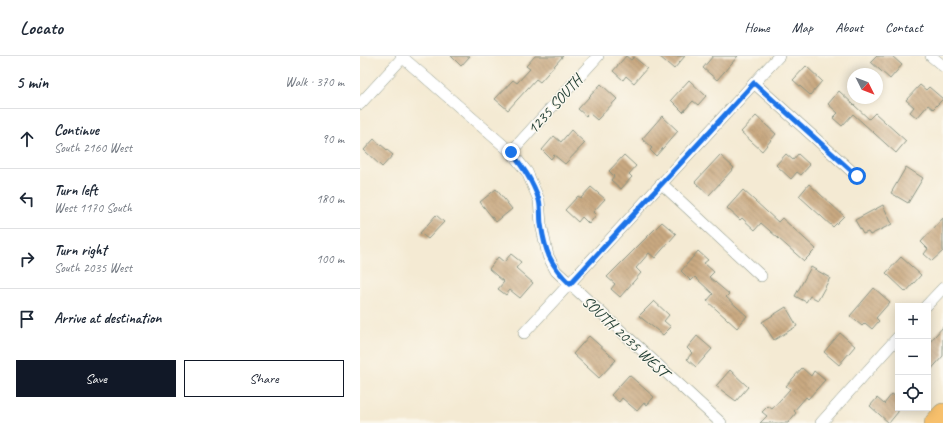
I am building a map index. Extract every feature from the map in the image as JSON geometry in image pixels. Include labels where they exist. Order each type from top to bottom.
[{"type":"highway","points":[[935,423],[943,414]]},
{"type":"street","name":"1235 SOUTH","points":[[511,152],[598,56]]},
{"type":"street","points":[[524,333],[779,56]]},
{"type":"street","points":[[931,56],[943,66]]},
{"type":"street","name":"SOUTH 2035 WEST","points":[[403,57],[511,152],[527,172],[539,200],[541,224],[548,256],[556,271],[721,423]]},
{"type":"street","points":[[360,104],[403,57]]},
{"type":"street","points":[[754,83],[857,176]]},
{"type":"street","points":[[662,184],[761,276]]},
{"type":"street","points":[[929,303],[943,288]]},
{"type":"street","points":[[821,423],[897,339]]},
{"type":"building","points":[[451,56],[470,56],[461,66]]},
{"type":"building","points":[[535,56],[563,56],[540,82],[536,79],[508,110],[495,99],[513,80],[517,83],[530,69],[526,66]]},
{"type":"building","points":[[626,56],[631,60],[634,57],[647,68],[634,83],[626,76],[623,80],[613,71]]},
{"type":"building","points":[[659,56],[685,56],[674,69]]},
{"type":"building","points":[[713,56],[738,56],[717,80],[703,68]]},
{"type":"building","points":[[877,56],[892,56],[902,65],[890,79],[883,73],[883,68],[878,68],[871,62]]},
{"type":"building","points":[[806,66],[822,81],[810,95],[793,80]]},
{"type":"building","points":[[689,80],[706,96],[698,105],[693,101],[683,112],[671,100]]},
{"type":"building","points":[[601,84],[617,99],[597,120],[589,113],[586,116],[578,109]]},
{"type":"building","points":[[920,85],[926,90],[929,87],[943,99],[933,109],[928,105],[917,118],[910,112],[914,107],[906,100]]},
{"type":"building","points":[[839,91],[847,98],[847,104],[853,104],[869,119],[875,113],[906,141],[896,153],[853,114],[842,126],[833,118],[838,113],[828,104]]},
{"type":"building","points":[[662,116],[678,131],[656,156],[650,150],[652,148],[642,139]]},
{"type":"building","points":[[756,116],[776,134],[762,151],[741,132]]},
{"type":"building","points":[[571,130],[585,143],[565,164],[554,155],[551,159],[542,150],[554,136],[561,142]]},
{"type":"building","points":[[374,139],[393,155],[382,167],[364,150]]},
{"type":"building","points":[[786,154],[793,160],[798,154],[810,165],[801,175],[797,172],[791,179],[776,165]]},
{"type":"building","points":[[624,155],[636,166],[629,174],[632,177],[621,189],[611,180],[614,176],[609,171]]},
{"type":"building","points":[[720,155],[734,168],[709,195],[695,182]]},
{"type":"building","points":[[906,167],[923,178],[908,203],[891,193]]},
{"type":"building","points":[[809,184],[844,216],[833,227],[799,196]]},
{"type":"building","points":[[591,187],[605,199],[593,212],[596,215],[589,224],[582,217],[578,222],[565,210],[578,196],[581,198]]},
{"type":"building","points":[[496,189],[512,209],[496,222],[480,202]]},
{"type":"building","points":[[743,190],[778,222],[782,218],[816,249],[804,261],[761,223],[755,230],[742,218],[740,220],[727,208]]},
{"type":"building","points":[[883,205],[892,224],[870,235],[868,232],[863,234],[855,220]]},
{"type":"building","points":[[436,215],[444,222],[428,239],[420,233]]},
{"type":"building","points":[[943,218],[943,251],[932,261],[924,254],[928,249],[921,242]]},
{"type":"building","points":[[662,222],[676,234],[655,258],[649,253],[636,268],[641,273],[620,297],[611,289],[615,284],[607,277]]},
{"type":"building","points":[[698,251],[708,260],[704,263],[714,272],[709,277],[729,294],[726,297],[747,316],[737,328],[707,301],[713,294],[695,277],[691,281],[681,271]]},
{"type":"building","points":[[511,254],[521,262],[516,268],[533,283],[520,298],[510,290],[506,295],[498,289],[504,282],[489,269],[498,257],[504,262]]},
{"type":"building","points":[[901,257],[921,275],[906,292],[886,273]]},
{"type":"building","points":[[811,267],[830,278],[818,300],[810,296],[806,302],[795,296]]},
{"type":"building","points":[[874,288],[890,302],[876,318],[879,321],[872,329],[865,323],[862,326],[850,316]]},
{"type":"building","points":[[654,301],[669,315],[664,321],[671,327],[663,335],[639,316]]},
{"type":"building","points":[[786,307],[797,326],[774,340],[762,322]]},
{"type":"building","points":[[943,327],[943,356],[931,370],[931,341]]},
{"type":"building","points":[[840,333],[855,346],[839,365],[824,352]]},
{"type":"building","points":[[589,336],[616,360],[599,378],[573,354]]},
{"type":"building","points":[[697,336],[712,349],[696,367],[687,359],[692,353],[687,348]]},
{"type":"building","points":[[802,368],[811,376],[814,371],[825,380],[808,399],[806,397],[794,411],[796,413],[788,423],[760,423],[767,416],[762,412],[768,406],[772,409],[790,389],[786,386]]},
{"type":"building","points":[[730,370],[748,387],[736,401],[716,386]]},
{"type":"building","points":[[629,375],[654,397],[647,405],[644,403],[637,411],[622,398],[619,402],[611,395]]},
{"type":"building","points":[[892,394],[895,396],[895,411],[898,412],[889,423],[870,406],[877,398],[884,404]]},
{"type":"route","points":[[511,152],[527,172],[539,200],[541,224],[548,256],[556,271],[570,284],[754,83],[857,176]]}]
